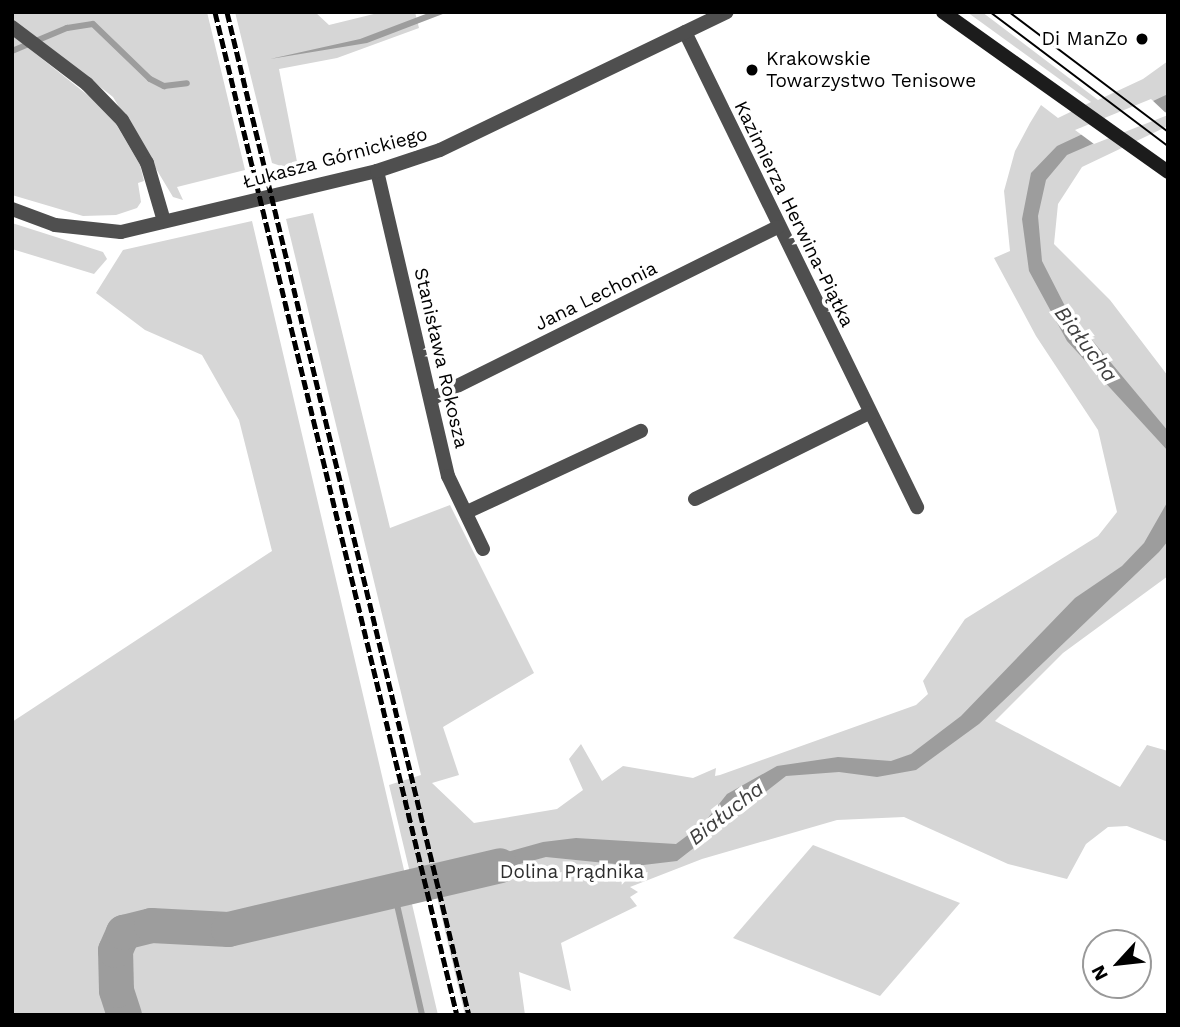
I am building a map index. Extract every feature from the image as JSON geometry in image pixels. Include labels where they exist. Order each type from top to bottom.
[{"type":"street","name":"Łukasza Górnickiego","points":[[12,209],[55,225],[92,232],[121,232],[377,171],[440,150],[727,12]]},
{"type":"street","points":[[943,12],[1168,172]]},
{"type":"street","points":[[18,31],[97,93],[129,130],[147,163],[164,221]]},
{"type":"street","name":"Kazimierza Herwina-Piątka","points":[[685,32],[917,507]]},
{"type":"street","name":"Stanisława Rokosza","points":[[377,171],[449,476],[483,549]]},
{"type":"street","name":"Jana Lechonia","points":[[431,399],[778,227]]},
{"type":"street","points":[[695,499],[869,413]]},
{"type":"street","points":[[467,512],[641,431]]},
{"type":"green space","points":[[12,12],[207,12],[245,170],[177,187],[183,200],[173,197],[113,97],[12,18]]},
{"type":"green space","points":[[235,12],[315,12],[329,25],[382,12],[415,12],[419,28],[337,58],[279,69],[299,172],[272,163]]},
{"type":"green space","name":"Dolina Prądnika","points":[[967,12],[982,12],[1098,100],[1143,79],[1168,61],[1168,126],[1082,167],[1058,204],[1054,244],[1110,300],[1168,376],[1168,576],[1063,653],[995,721],[1120,787],[1147,745],[1168,751],[1168,842],[1127,826],[1108,827],[1086,844],[1067,879],[1008,864],[904,817],[837,820],[702,859],[630,887],[638,892],[630,897],[637,906],[561,943],[571,991],[519,972],[525,1015],[465,1015],[437,897],[416,898],[389,785],[421,775],[286,219],[313,213],[390,528],[450,505],[534,673],[443,727],[459,775],[432,783],[474,823],[557,809],[583,790],[569,759],[581,744],[602,781],[623,766],[693,778],[716,768],[715,776],[720,775],[916,705],[928,694],[923,681],[965,619],[1098,536],[1117,512],[1098,430],[1036,336],[994,258],[1010,251],[1004,191],[1015,151],[1041,105],[1058,118],[1091,102]]},
{"type":"green space","points":[[12,35],[109,112],[140,165],[144,181],[138,183],[141,202],[137,208],[116,215],[83,216],[12,195]]},
{"type":"green space","points":[[252,221],[438,1015],[12,1015],[12,722],[272,551],[239,420],[202,355],[145,330],[96,293],[123,250]]},
{"type":"green space","points":[[12,223],[103,252],[107,259],[94,274],[12,249]]},
{"type":"green space","points":[[813,845],[960,903],[880,996],[733,938]]},
{"type":"water","points":[[431,12],[448,12],[367,43],[270,59],[360,39]]},
{"type":"water","points":[[1168,94],[1168,111],[1067,155],[1046,180],[1038,216],[1042,261],[1067,310],[1168,431],[1168,451],[1067,341],[1029,271],[1022,219],[1031,173],[1057,146]]},
{"type":"water","points":[[1168,501],[1168,541],[1159,552],[979,724],[916,770],[877,777],[839,772],[786,776],[677,861],[635,866],[546,857],[457,881],[449,863],[471,862],[543,842],[576,838],[676,844],[704,823],[727,794],[777,766],[838,757],[891,761],[911,754],[961,716],[1075,598],[1122,566],[1144,543]]},
{"type":"pier","points":[[1151,99],[1168,115],[1094,144],[1075,130]]},
{"type":"waterway","points":[[12,51],[67,28],[93,24],[150,79],[164,86],[187,83]]},
{"type":"waterway","name":"Białucha","points":[[124,1015],[116,990],[115,950],[123,932],[151,925],[228,929],[500,865]]},
{"type":"waterway","points":[[393,887],[422,1015]]},
{"type":"tram line","points":[[990,12],[1168,146]]},
{"type":"tram line","points":[[1009,12],[1168,132]]},
{"type":"railway","points":[[215,12],[457,1015]]},
{"type":"railway","points":[[227,12],[469,1015]]},
{"type":"place","name":"Di ManZo","points":[[1142,39]]},
{"type":"place","name":"Krakowskie Towarzystwo Tenisowe","points":[[752,70]]}]
